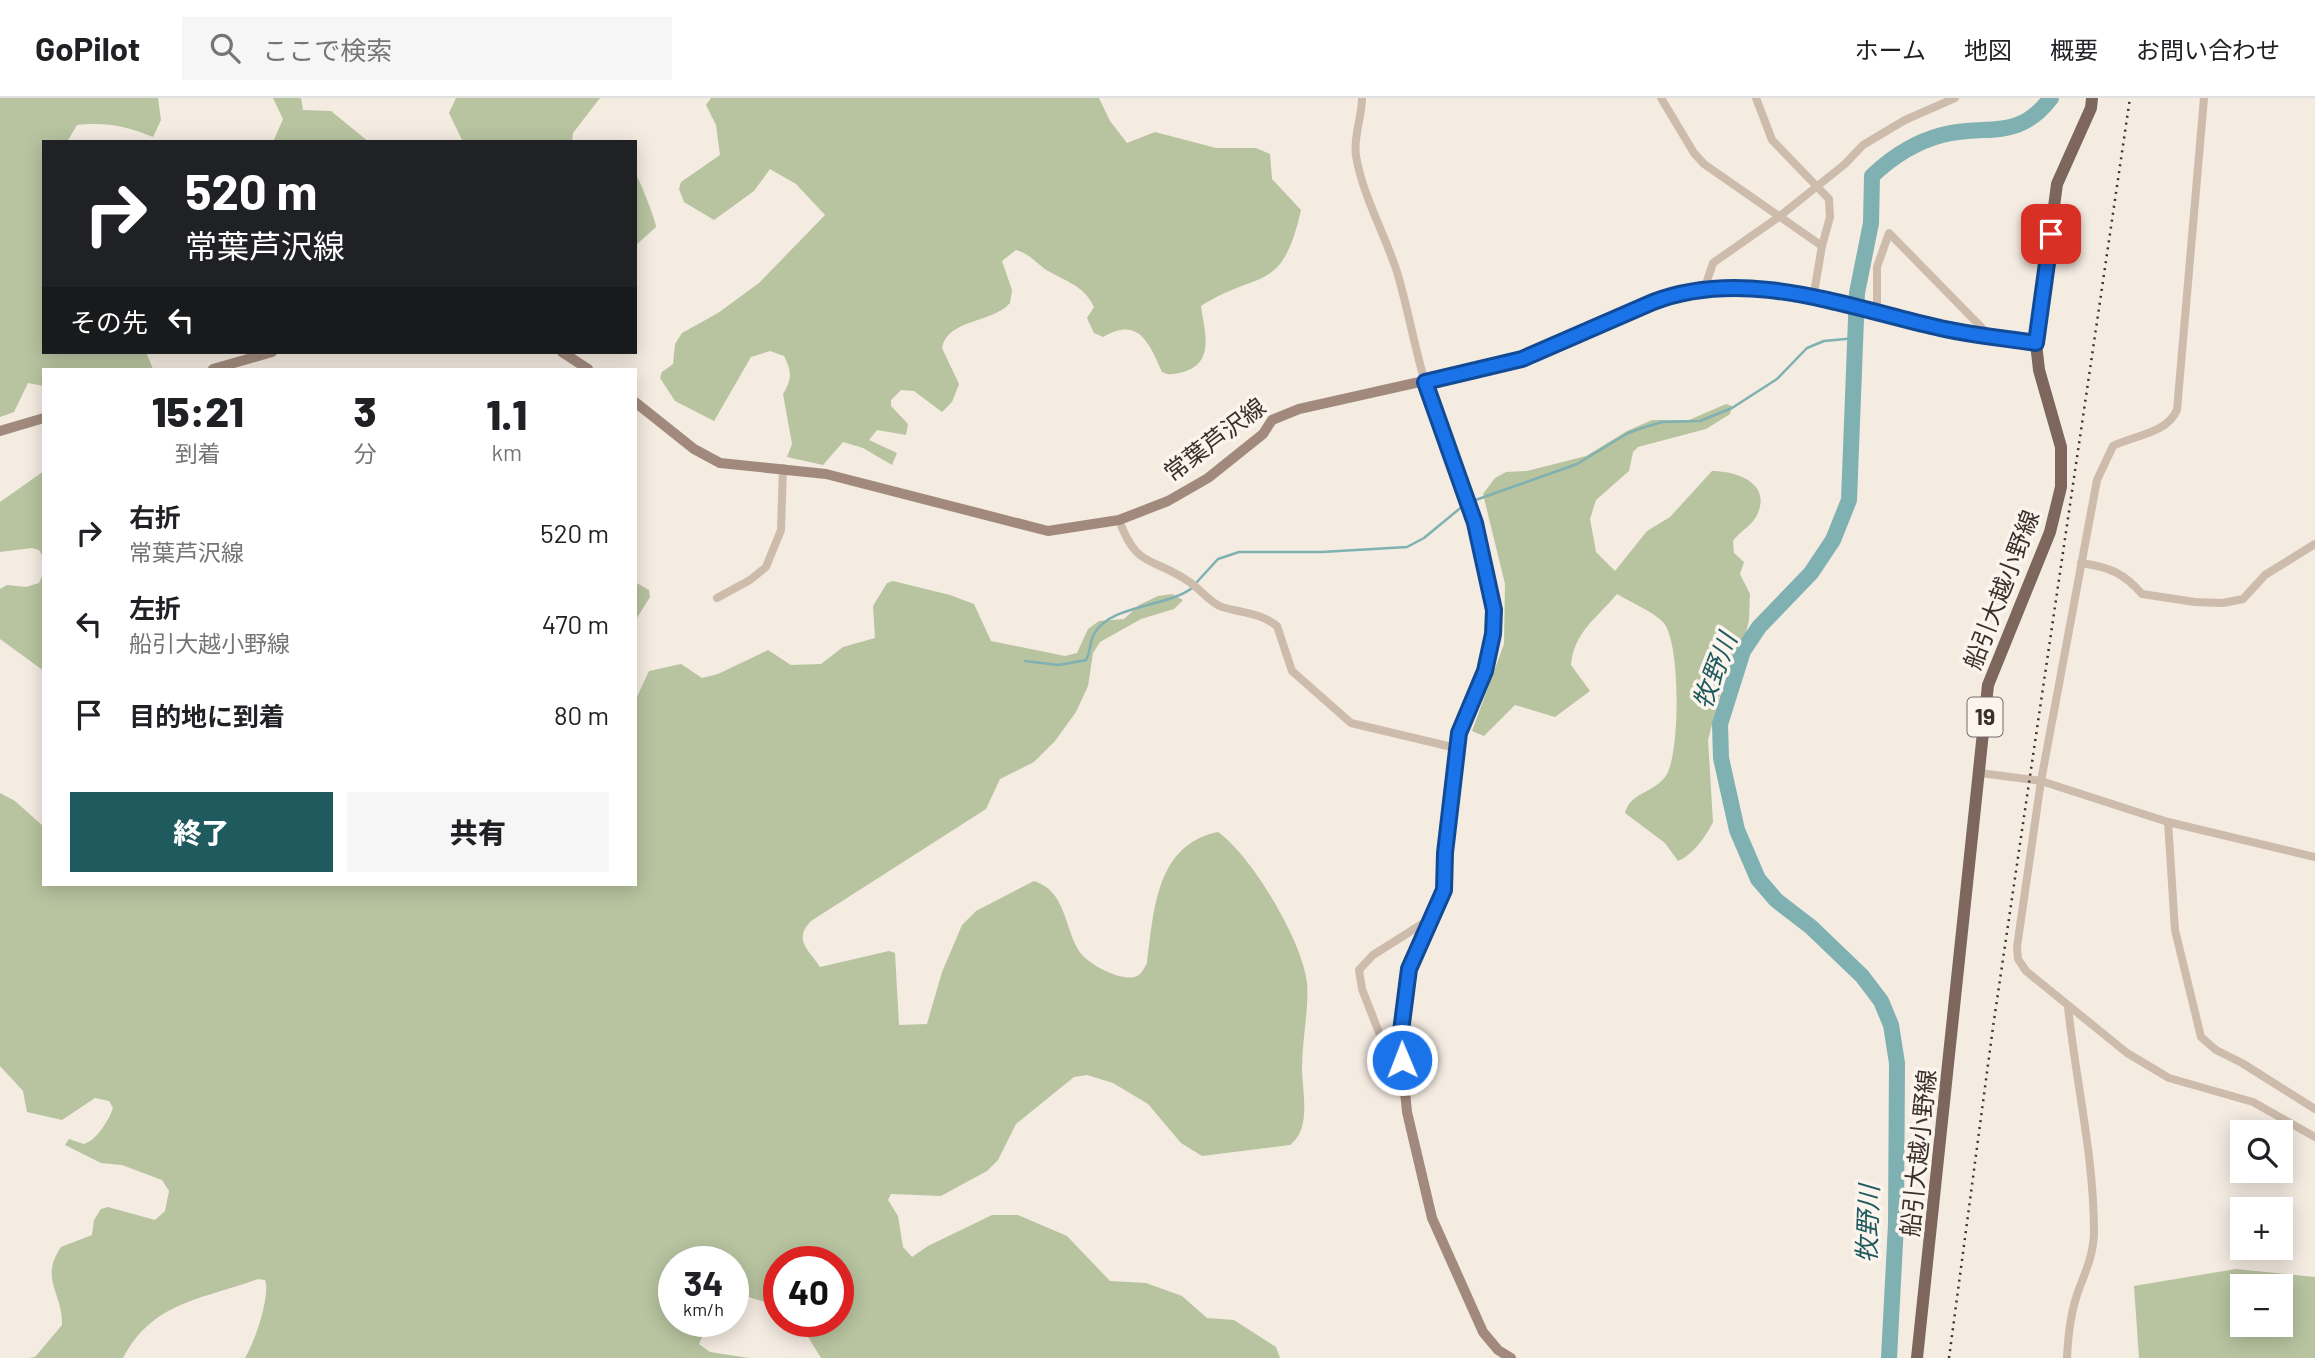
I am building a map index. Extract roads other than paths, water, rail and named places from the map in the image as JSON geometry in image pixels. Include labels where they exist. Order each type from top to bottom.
[{"type":"main road","name":"船引大越小野線","points":[[1917,1358],[1988,685],[2050,532],[2062,487],[2062,447],[2039,370],[2036,343],[2057,184],[2091,108],[2092,98]]},
{"type":"main road","name":"常葉芦沢線","points":[[637,404],[706,456],[735,467],[783,468],[855,481],[1033,529],[1066,530],[1119,520],[1190,490],[1263,434],[1272,420],[1285,415],[1522,359],[1653,302],[1705,287],[1759,288],[1877,314],[2036,343]]},
{"type":"main road","points":[[216,368],[265,354]]},
{"type":"main road","points":[[565,354],[586,368]]},
{"type":"main road","points":[[1425,382],[1475,523],[1494,610],[1493,634],[1485,671],[1456,748],[1444,890],[1409,969],[1400,1039],[1406,1103],[1432,1217],[1475,1318],[1498,1350],[1511,1358]]},
{"type":"main road","points":[[0,431],[42,419]]},
{"type":"street","points":[[1362,98],[1362,116],[1355,141],[1357,158],[1379,230],[1397,271],[1425,382]]},
{"type":"street","points":[[1661,98],[1694,153],[1822,246]]},
{"type":"street","points":[[1756,98],[1772,140],[1829,199],[1830,217],[1813,299]]},
{"type":"street","points":[[1705,287],[1713,263],[1780,216],[1863,145],[1905,120],[1955,98]]},
{"type":"street","points":[[2204,98],[2177,410],[2173,419],[2163,428],[2113,446],[2105,458],[2097,480],[2040,781],[2017,947],[2018,958],[2026,971],[2127,1053],[2169,1078],[2233,1094],[2315,1137]]},
{"type":"street","points":[[1877,314],[1877,267],[1889,233],[1989,335]]},
{"type":"street","points":[[717,598],[750,580],[766,566],[780,530],[783,468]]},
{"type":"street","points":[[1119,520],[1127,542],[1144,559],[1186,579],[1220,607],[1254,614],[1277,626],[1292,671],[1351,723],[1456,748]]},
{"type":"street","points":[[2081,563],[2110,567],[2130,579],[2142,594],[2223,603],[2243,599],[2265,575],[2315,544]]},
{"type":"street","points":[[1980,773],[2040,781],[2168,822],[2315,857]]},
{"type":"street","points":[[2168,822],[2175,930],[2201,1037],[2216,1050],[2242,1063],[2315,1109]]},
{"type":"street","points":[[1406,1103],[1362,989],[1359,970],[1373,955],[1430,919]]},
{"type":"street","points":[[2067,1358],[2078,1291],[2086,1275],[2094,1235],[2091,1179],[2068,1007]]},
{"type":"waterway","name":"牧野川","points":[[1889,1358],[1896,1224],[1897,1063],[1891,1025],[1881,1001],[1862,976],[1811,927],[1776,900],[1758,879],[1737,830],[1721,758],[1720,724],[1743,651],[1759,627],[1811,573],[1833,540],[1849,500],[1857,293],[1871,223],[1872,176],[1896,157],[1922,142],[1958,132],[2013,126],[2026,121],[2051,98]]},
{"type":"waterway","points":[[1470,502],[1577,464],[1628,433],[1662,422],[1700,421],[1732,408],[1777,379],[1807,348],[1824,341],[1856,338]]},
{"type":"waterway","points":[[1196,583],[1218,559],[1239,552],[1322,552],[1407,547],[1424,538],[1464,505]]},
{"type":"waterway","points":[[1025,661],[1059,665],[1086,660],[1092,637],[1102,624],[1126,611],[1169,599],[1192,588]]},
{"type":"railway","points":[[1949,1358],[1993,1027],[2130,98]]}]
